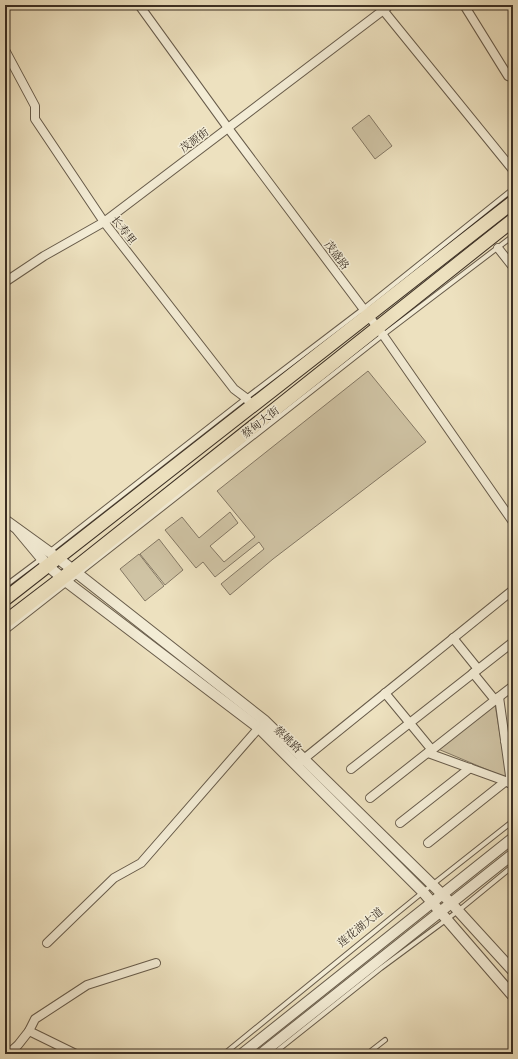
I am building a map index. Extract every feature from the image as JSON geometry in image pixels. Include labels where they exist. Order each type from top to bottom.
[{"type":"main road","name":"蔡甸大街","points":[[5,599],[49,559],[249,402],[365,312],[513,202]]},
{"type":"main road","name":"蔡甸大街","points":[[5,622],[70,577],[380,332],[513,220]]},
{"type":"street","name":"茂盛路","points":[[139,5],[228,128],[380,332],[513,522]]},
{"type":"street","points":[[464,5],[508,76],[513,78]]},
{"type":"street","name":"茂源街","points":[[5,282],[44,256],[104,222],[387,8]]},
{"type":"street","points":[[387,8],[513,170]]},
{"type":"street","name":"长寿里","points":[[5,50],[35,106],[35,119],[104,222],[234,389],[249,402]]},
{"type":"street","points":[[498,248],[513,267]]},
{"type":"street","name":"蔡姚路","points":[[5,520],[70,577],[262,724],[423,892],[513,996]]},
{"type":"street","points":[[300,762],[513,590]]},
{"type":"street","points":[[453,638],[475,671],[497,699],[511,781]]},
{"type":"street","points":[[351,769],[513,642]]},
{"type":"street","points":[[370,798],[513,686]]},
{"type":"street","points":[[385,693],[430,751],[470,768],[511,781]]},
{"type":"street","points":[[47,943],[114,878],[141,863],[262,724]]},
{"type":"street","points":[[505,741],[513,734]]},
{"type":"street","name":"蔡姚路","points":[[300,762],[432,885],[513,971]]},
{"type":"street","points":[[400,823],[470,768]]},
{"type":"street","points":[[428,843],[511,781]]},
{"type":"street","points":[[242,1054],[513,838]]},
{"type":"street","points":[[261,1054],[444,915],[513,854]]},
{"type":"street","points":[[8,1054],[18,1045],[29,1031],[35,1019],[88,985],[156,963]]},
{"type":"street","points":[[29,1031],[76,1054]]},
{"type":"lane","points":[[365,312],[513,188]]},
{"type":"lane","points":[[380,332],[513,236]]},
{"type":"lane","points":[[5,586],[49,559]]},
{"type":"lane","points":[[5,632],[70,577]]},
{"type":"lane","name":"莲花湖大道","points":[[224,1054],[423,892],[513,821]]},
{"type":"lane","points":[[454,907],[513,866]]},
{"type":"lane","points":[[273,1054],[381,968],[444,915]]},
{"type":"lane","points":[[367,1054],[385,1040]]},
{"type":"shaded area","points":[[369,115],[392,146],[375,159],[352,128]]},
{"type":"shaded area","points":[[368,371],[426,442],[273,559],[230,595],[221,584],[264,549],[259,542],[215,577],[203,562],[196,568],[165,530],[182,517],[199,538],[230,512],[238,523],[210,546],[224,562],[255,537],[217,491]]},
{"type":"shaded area","points":[[159,539],[183,570],[165,585],[140,554]]},
{"type":"shaded area","points":[[139,554],[164,586],[145,601],[120,569]]},
{"type":"shaded area","points":[[495,704],[507,778],[438,749]]}]
